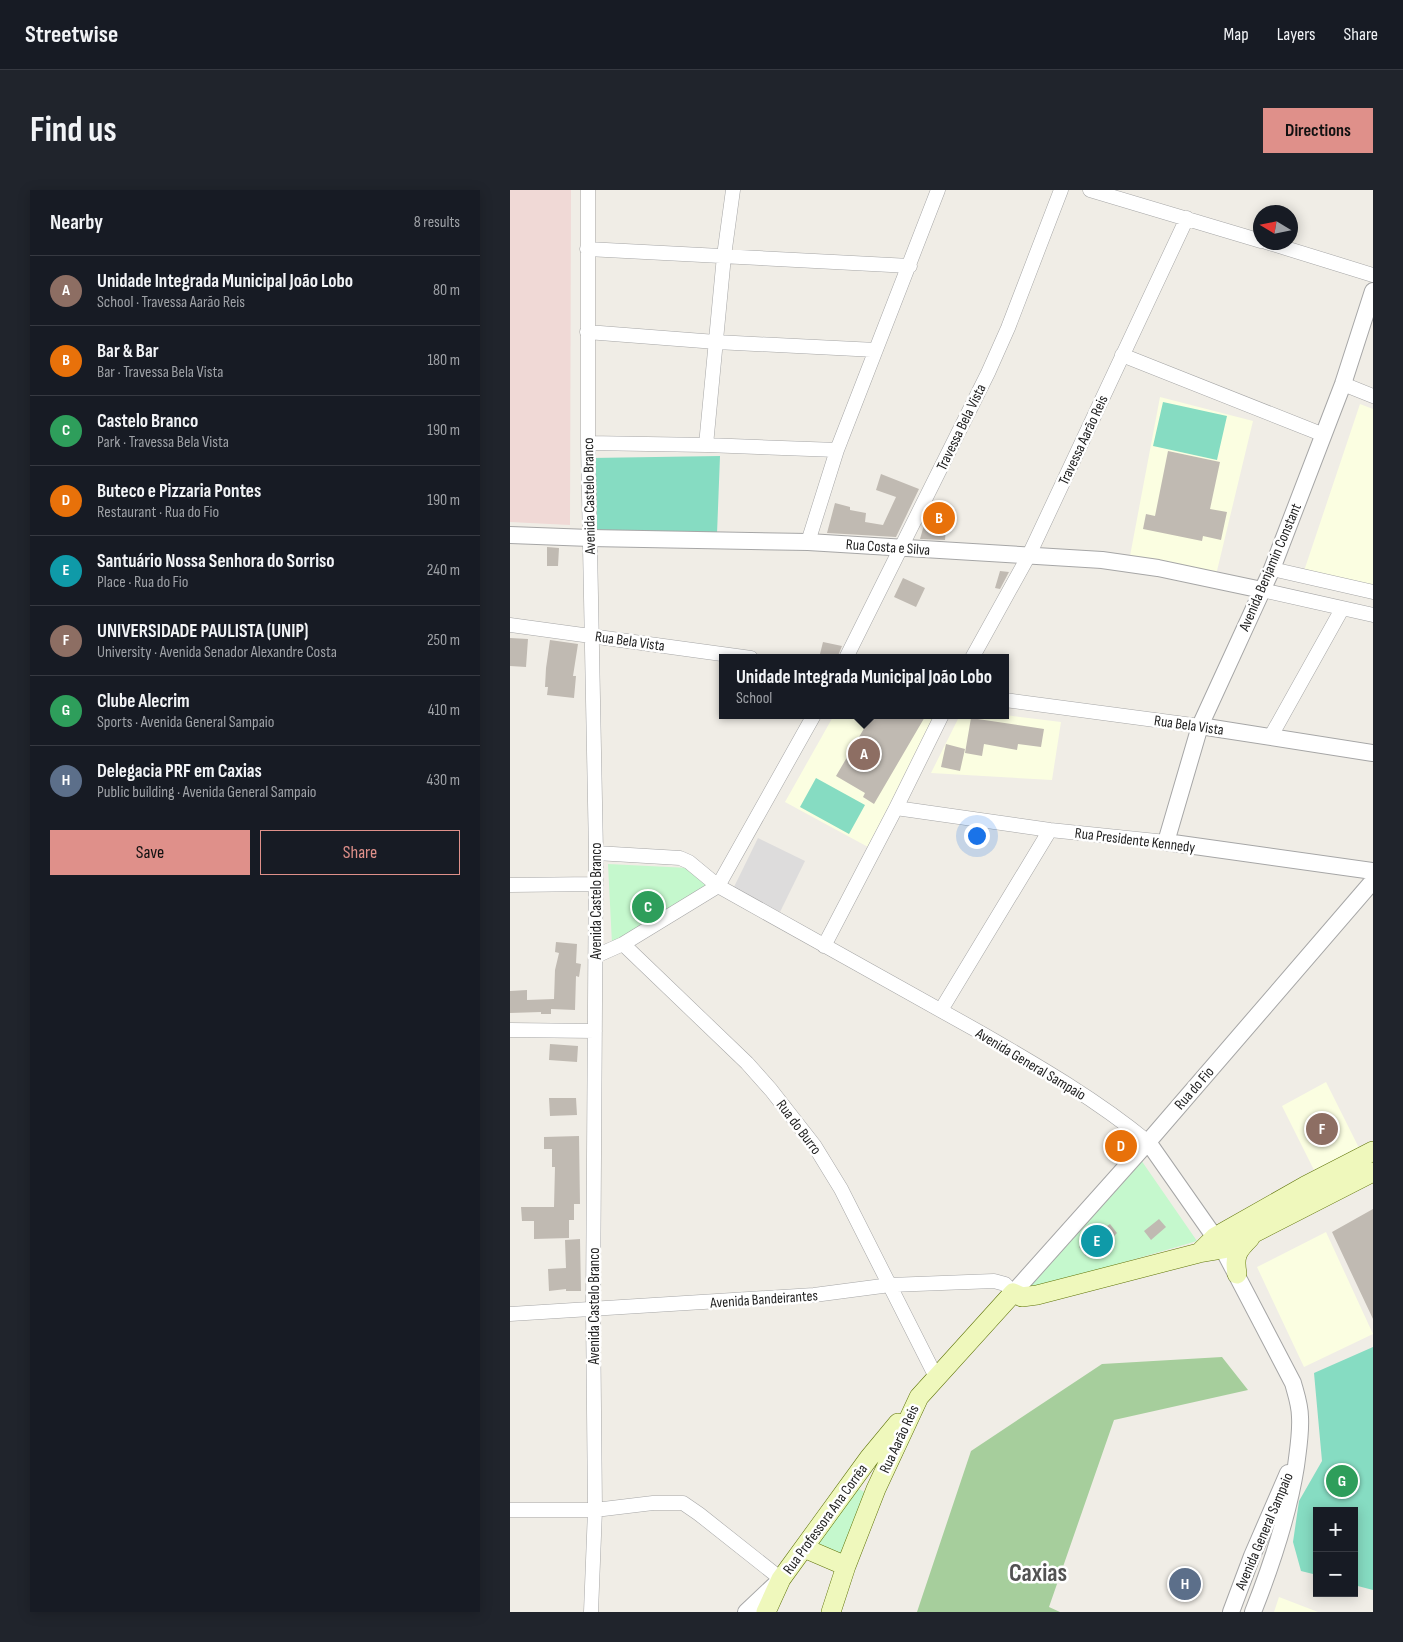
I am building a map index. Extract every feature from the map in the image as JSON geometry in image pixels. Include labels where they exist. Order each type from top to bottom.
[{"type":"main road","points":[[1013,1293],[1022,1297],[1037,1295],[1199,1253],[1219,1243],[1305,1186],[1373,1151]]},
{"type":"main road","points":[[1219,1243],[1256,1232],[1373,1172]]},
{"type":"main road","points":[[1237,1274],[1235,1263],[1238,1252],[1256,1232]]},
{"type":"main road","name":"Rua Aarão Reis","points":[[831,1612],[846,1566],[883,1471],[919,1397],[1013,1293]]},
{"type":"main road","name":"Rua Professora Ana Corrêa","points":[[781,1579],[869,1458],[919,1397]]},
{"type":"main road","points":[[804,1548],[846,1566]]},
{"type":"main road","points":[[766,1612],[781,1579]]},
{"type":"street","name":"Avenida Castelo Branco","points":[[588,190],[588,443],[596,853],[593,1309],[595,1510],[591,1612]]},
{"type":"street","points":[[706,445],[724,256],[733,190]]},
{"type":"street","points":[[808,542],[837,450],[938,190]]},
{"type":"street","name":"Travessa Bela Vista","points":[[848,654],[988,372],[1008,328],[1062,190]]},
{"type":"street","points":[[1090,190],[1253,239]]},
{"type":"street","name":"Travessa Aarão Reis","points":[[974,654],[1030,554],[1187,218]]},
{"type":"street","points":[[587,249],[910,266]]},
{"type":"street","points":[[1292,250],[1373,275]]},
{"type":"street","name":"Avenida Benjamin Constant","points":[[1166,842],[1200,726],[1272,569],[1343,384],[1373,291]]},
{"type":"street","points":[[587,332],[716,342],[876,350]]},
{"type":"street","points":[[1122,355],[1324,435]]},
{"type":"street","points":[[1343,384],[1373,396]]},
{"type":"street","points":[[588,443],[837,450]]},
{"type":"street","name":"Rua Costa e Silva","points":[[510,535],[808,542],[900,549],[1030,554],[1130,563],[1262,590]]},
{"type":"street","points":[[1272,569],[1373,592]]},
{"type":"street","points":[[1262,590],[1373,615]]},
{"type":"street","points":[[1271,736],[1342,609]]},
{"type":"street","name":"Rua Bela Vista","points":[[510,625],[722,654]]},
{"type":"street","name":"Rua Bela Vista","points":[[1009,701],[1271,736],[1373,753]]},
{"type":"street","points":[[596,956],[623,944],[718,886],[812,719]]},
{"type":"street","points":[[824,946],[940,719]]},
{"type":"street","name":"Rua Presidente Kennedy","points":[[896,808],[1050,830],[1166,842],[1373,871]]},
{"type":"street","points":[[941,1010],[1050,830]]},
{"type":"street","name":"Avenida General Sampaio","points":[[596,853],[680,858],[689,862],[718,886],[941,1010],[1051,1074],[1124,1122],[1148,1142],[1219,1243],[1293,1383],[1300,1417],[1298,1451],[1288,1511],[1272,1564],[1253,1612]]},
{"type":"street","name":"Rua do Fio","points":[[1013,1293],[1148,1142],[1373,881]]},
{"type":"street","points":[[510,885],[596,884]]},
{"type":"street","name":"Rua do Burro","points":[[623,944],[721,1037],[771,1090],[814,1145],[837,1182],[936,1377]]},
{"type":"street","points":[[510,1030],[595,1032]]},
{"type":"street","name":"Avenida Bandeirantes","points":[[510,1314],[814,1296],[890,1285],[994,1281],[1005,1284],[1013,1293]]},
{"type":"street","name":"Avenida General Sampaio","points":[[1230,1612],[1252,1556],[1298,1451]]},
{"type":"street","points":[[510,1510],[595,1510],[653,1503],[683,1503],[781,1579]]},
{"type":"street","points":[[1252,1556],[1272,1564]]},
{"type":"street","name":"Rua Professora Ana Corrêa","points":[[746,1612],[781,1579]]},
{"type":"shaded area","points":[[510,190],[571,190],[570,525],[510,522]]},
{"type":"shaded area","points":[[1160,397],[1253,421],[1216,575],[1130,556]]},
{"type":"shaded area","points":[[1360,404],[1373,409],[1373,589],[1303,574]]},
{"type":"shaded area","points":[[1009,716],[1061,722],[1052,780],[931,773],[958,719],[1009,719]]},
{"type":"shaded area","points":[[832,719],[933,719],[868,847],[785,802]]},
{"type":"shaded area","points":[[758,838],[805,861],[780,912],[733,889]]},
{"type":"shaded area","points":[[1326,1082],[1361,1152],[1316,1174],[1282,1106]]},
{"type":"shaded area","points":[[1326,1232],[1373,1334],[1304,1367],[1257,1267]]},
{"type":"shaded area","points":[[1279,1597],[1318,1612],[1274,1612]]},
{"type":"green space","points":[[1163,402],[1227,416],[1217,460],[1153,446]]},
{"type":"green space","points":[[720,456],[717,534],[592,532],[591,458]]},
{"type":"green space","points":[[816,778],[865,805],[849,834],[800,807]]},
{"type":"green space","points":[[608,864],[689,868],[711,890],[612,944]]},
{"type":"green space","points":[[1141,1160],[1197,1241],[1022,1292]]},
{"type":"green space","points":[[1373,1347],[1373,1590],[1358,1586],[1358,1507],[1313,1507],[1313,1574],[1301,1571],[1293,1542],[1299,1501],[1322,1461],[1314,1373]]},
{"type":"green space","points":[[1222,1357],[1248,1390],[1114,1420],[1049,1607],[1060,1612],[917,1612],[971,1451],[1102,1364]]},
{"type":"green space","points":[[859,1489],[866,1493],[843,1557],[813,1545]]},
{"type":"building","points":[[1168,451],[1220,462],[1210,509],[1227,512],[1221,540],[1203,536],[1202,541],[1143,529],[1146,514],[1155,516]]},
{"type":"building","points":[[881,474],[919,489],[896,537],[827,533],[835,503],[850,507],[850,510],[866,513],[865,522],[883,525],[896,497],[876,490]]},
{"type":"building","points":[[935,503],[953,510],[946,527],[945,540],[920,539],[924,525]]},
{"type":"building","points":[[547,547],[559,548],[558,566],[547,566]]},
{"type":"building","points":[[1000,571],[1009,572],[1000,589],[995,588]]},
{"type":"building","points":[[903,578],[925,588],[916,607],[894,597]]},
{"type":"building","points":[[510,638],[528,639],[526,667],[510,666]]},
{"type":"building","points":[[550,640],[578,644],[573,676],[576,676],[574,698],[547,695],[548,687],[545,687],[546,668]]},
{"type":"building","points":[[823,642],[842,646],[839,654],[820,654]]},
{"type":"building","points":[[870,719],[924,719],[874,804],[863,797],[865,793],[836,776]]},
{"type":"building","points":[[971,719],[1044,729],[1041,747],[1018,744],[1017,750],[984,744],[982,756],[965,753]]},
{"type":"building","points":[[946,744],[965,749],[960,771],[941,767]]},
{"type":"building","points":[[556,942],[577,944],[576,963],[581,964],[579,977],[576,976],[575,1010],[551,1009],[551,1014],[541,1014],[541,1012],[510,1013],[510,991],[527,990],[527,1000],[554,999],[555,970],[559,953],[555,952]]},
{"type":"building","points":[[550,1044],[578,1046],[577,1062],[549,1060]]},
{"type":"building","points":[[549,1098],[576,1098],[577,1115],[550,1116]]},
{"type":"building","points":[[1120,1131],[1134,1142],[1117,1161],[1104,1150]]},
{"type":"building","points":[[579,1136],[580,1204],[574,1204],[574,1220],[569,1220],[569,1238],[534,1239],[534,1221],[522,1221],[521,1207],[554,1207],[555,1167],[552,1167],[552,1149],[544,1149],[544,1137]]},
{"type":"building","points":[[1373,1209],[1373,1319],[1332,1232]]},
{"type":"building","points":[[1159,1219],[1166,1227],[1151,1240],[1144,1231]]},
{"type":"building","points":[[1110,1224],[1117,1233],[1112,1238],[1111,1249],[1102,1256],[1090,1253],[1086,1256],[1079,1247],[1083,1244],[1084,1234],[1094,1226],[1104,1228]]},
{"type":"building","points":[[580,1239],[581,1291],[566,1291],[566,1289],[549,1291],[548,1269],[566,1268],[565,1240]]},
{"type":"place","name":"Bar & Bar","points":[[939,518]]},
{"type":"place","name":"Unidade Integrada Municipal João Lobo","points":[[864,754]]},
{"type":"place","name":"Castelo Branco","points":[[648,907]]},
{"type":"place","name":"UNIVERSIDADE PAULISTA (UNIP)","points":[[1322,1129]]},
{"type":"place","name":"Buteco e Pizzaria Pontes","points":[[1121,1146]]},
{"type":"place","name":"Santuário Nossa Senhora do Sorriso","points":[[1097,1241]]},
{"type":"place","name":"Clube Alecrim","points":[[1342,1481]]},
{"type":"place","name":"Delegacia PRF em Caxias","points":[[1185,1584]]},
{"type":"district","name":"Caxias","points":[[1038,1572]]}]
